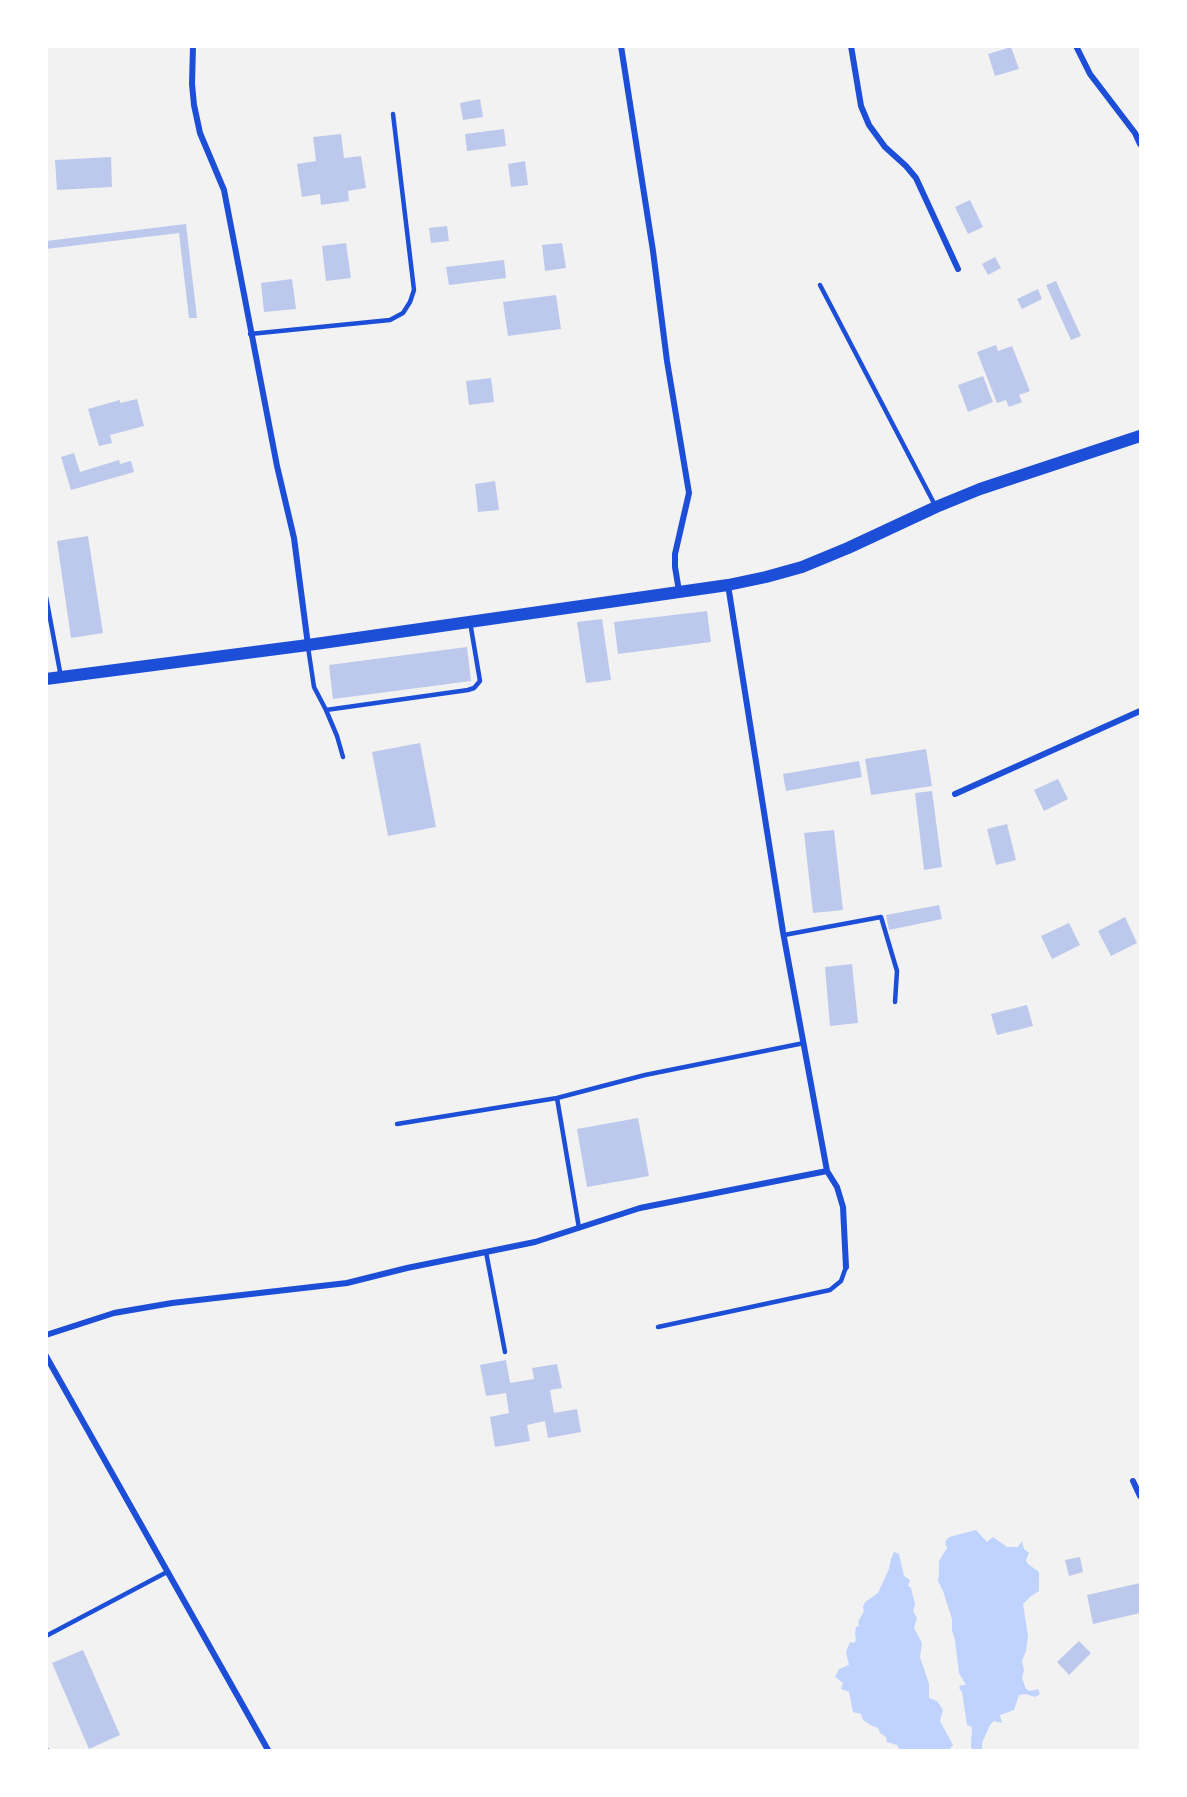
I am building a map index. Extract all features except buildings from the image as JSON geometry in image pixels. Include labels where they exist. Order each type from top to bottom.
[{"type":"main road","points":[[46,679],[308,645],[766,578],[802,567],[848,548],[980,489],[1140,436]]},
{"type":"street","points":[[193,46],[192,84],[200,133],[224,190],[250,334],[294,538],[308,645]]},
{"type":"street","points":[[621,46],[653,251],[667,361],[689,493],[675,554],[679,591]]},
{"type":"street","points":[[851,46],[861,106],[868,126],[916,178],[958,269]]},
{"type":"street","points":[[1076,46],[1090,74],[1135,133],[1140,144]]},
{"type":"street","points":[[728,585],[784,935],[827,1171],[837,1187],[843,1207],[846,1267]]},
{"type":"street","points":[[956,794],[1140,711]]},
{"type":"street","points":[[46,1335],[114,1313],[172,1303],[347,1283],[407,1268],[535,1242],[640,1208],[827,1171]]},
{"type":"street","points":[[46,1356],[268,1750]]},
{"type":"street","points":[[1133,1481],[1140,1496]]},
{"type":"lane","points":[[250,334],[390,320],[403,314],[414,290],[393,114]]},
{"type":"lane","points":[[820,285],[936,507]]},
{"type":"lane","points":[[46,597],[61,677]]},
{"type":"lane","points":[[326,710],[474,688],[480,681],[470,622]]},
{"type":"lane","points":[[308,645],[315,687],[337,736],[343,757]]},
{"type":"lane","points":[[784,935],[881,917],[897,971],[895,1002]]},
{"type":"lane","points":[[397,1124],[557,1098],[645,1076],[804,1043]]},
{"type":"lane","points":[[557,1098],[579,1228]]},
{"type":"lane","points":[[486,1252],[506,1352]]},
{"type":"lane","points":[[658,1327],[830,1290],[841,1281],[846,1267]]},
{"type":"lane","points":[[46,1636],[167,1572]]},
{"type":"water","points":[[976,1530],[987,1542],[993,1537],[1007,1547],[1018,1547],[1022,1541],[1024,1549],[1029,1553],[1026,1560],[1028,1564],[1039,1572],[1039,1591],[1023,1604],[1028,1636],[1022,1661],[1024,1670],[1022,1678],[1026,1689],[1030,1691],[1038,1689],[1040,1694],[1035,1697],[1026,1694],[1019,1695],[1014,1710],[1000,1715],[1002,1723],[994,1721],[990,1725],[982,1743],[982,1750],[972,1750],[972,1727],[967,1725],[962,1692],[959,1688],[961,1685],[966,1685],[959,1673],[952,1619],[938,1581],[939,1561],[947,1548],[945,1542],[949,1537]]},
{"type":"water","points":[[894,1552],[899,1554],[904,1576],[910,1580],[908,1586],[911,1588],[915,1604],[913,1611],[917,1618],[914,1628],[922,1643],[920,1657],[929,1684],[929,1698],[937,1701],[943,1710],[940,1721],[953,1745],[949,1750],[900,1750],[897,1745],[887,1742],[886,1737],[880,1733],[878,1728],[863,1720],[861,1714],[853,1712],[849,1692],[841,1689],[843,1683],[835,1677],[839,1669],[849,1665],[846,1652],[850,1642],[854,1643],[856,1640],[856,1627],[859,1626],[858,1622],[864,1611],[863,1607],[865,1602],[878,1593]]}]
